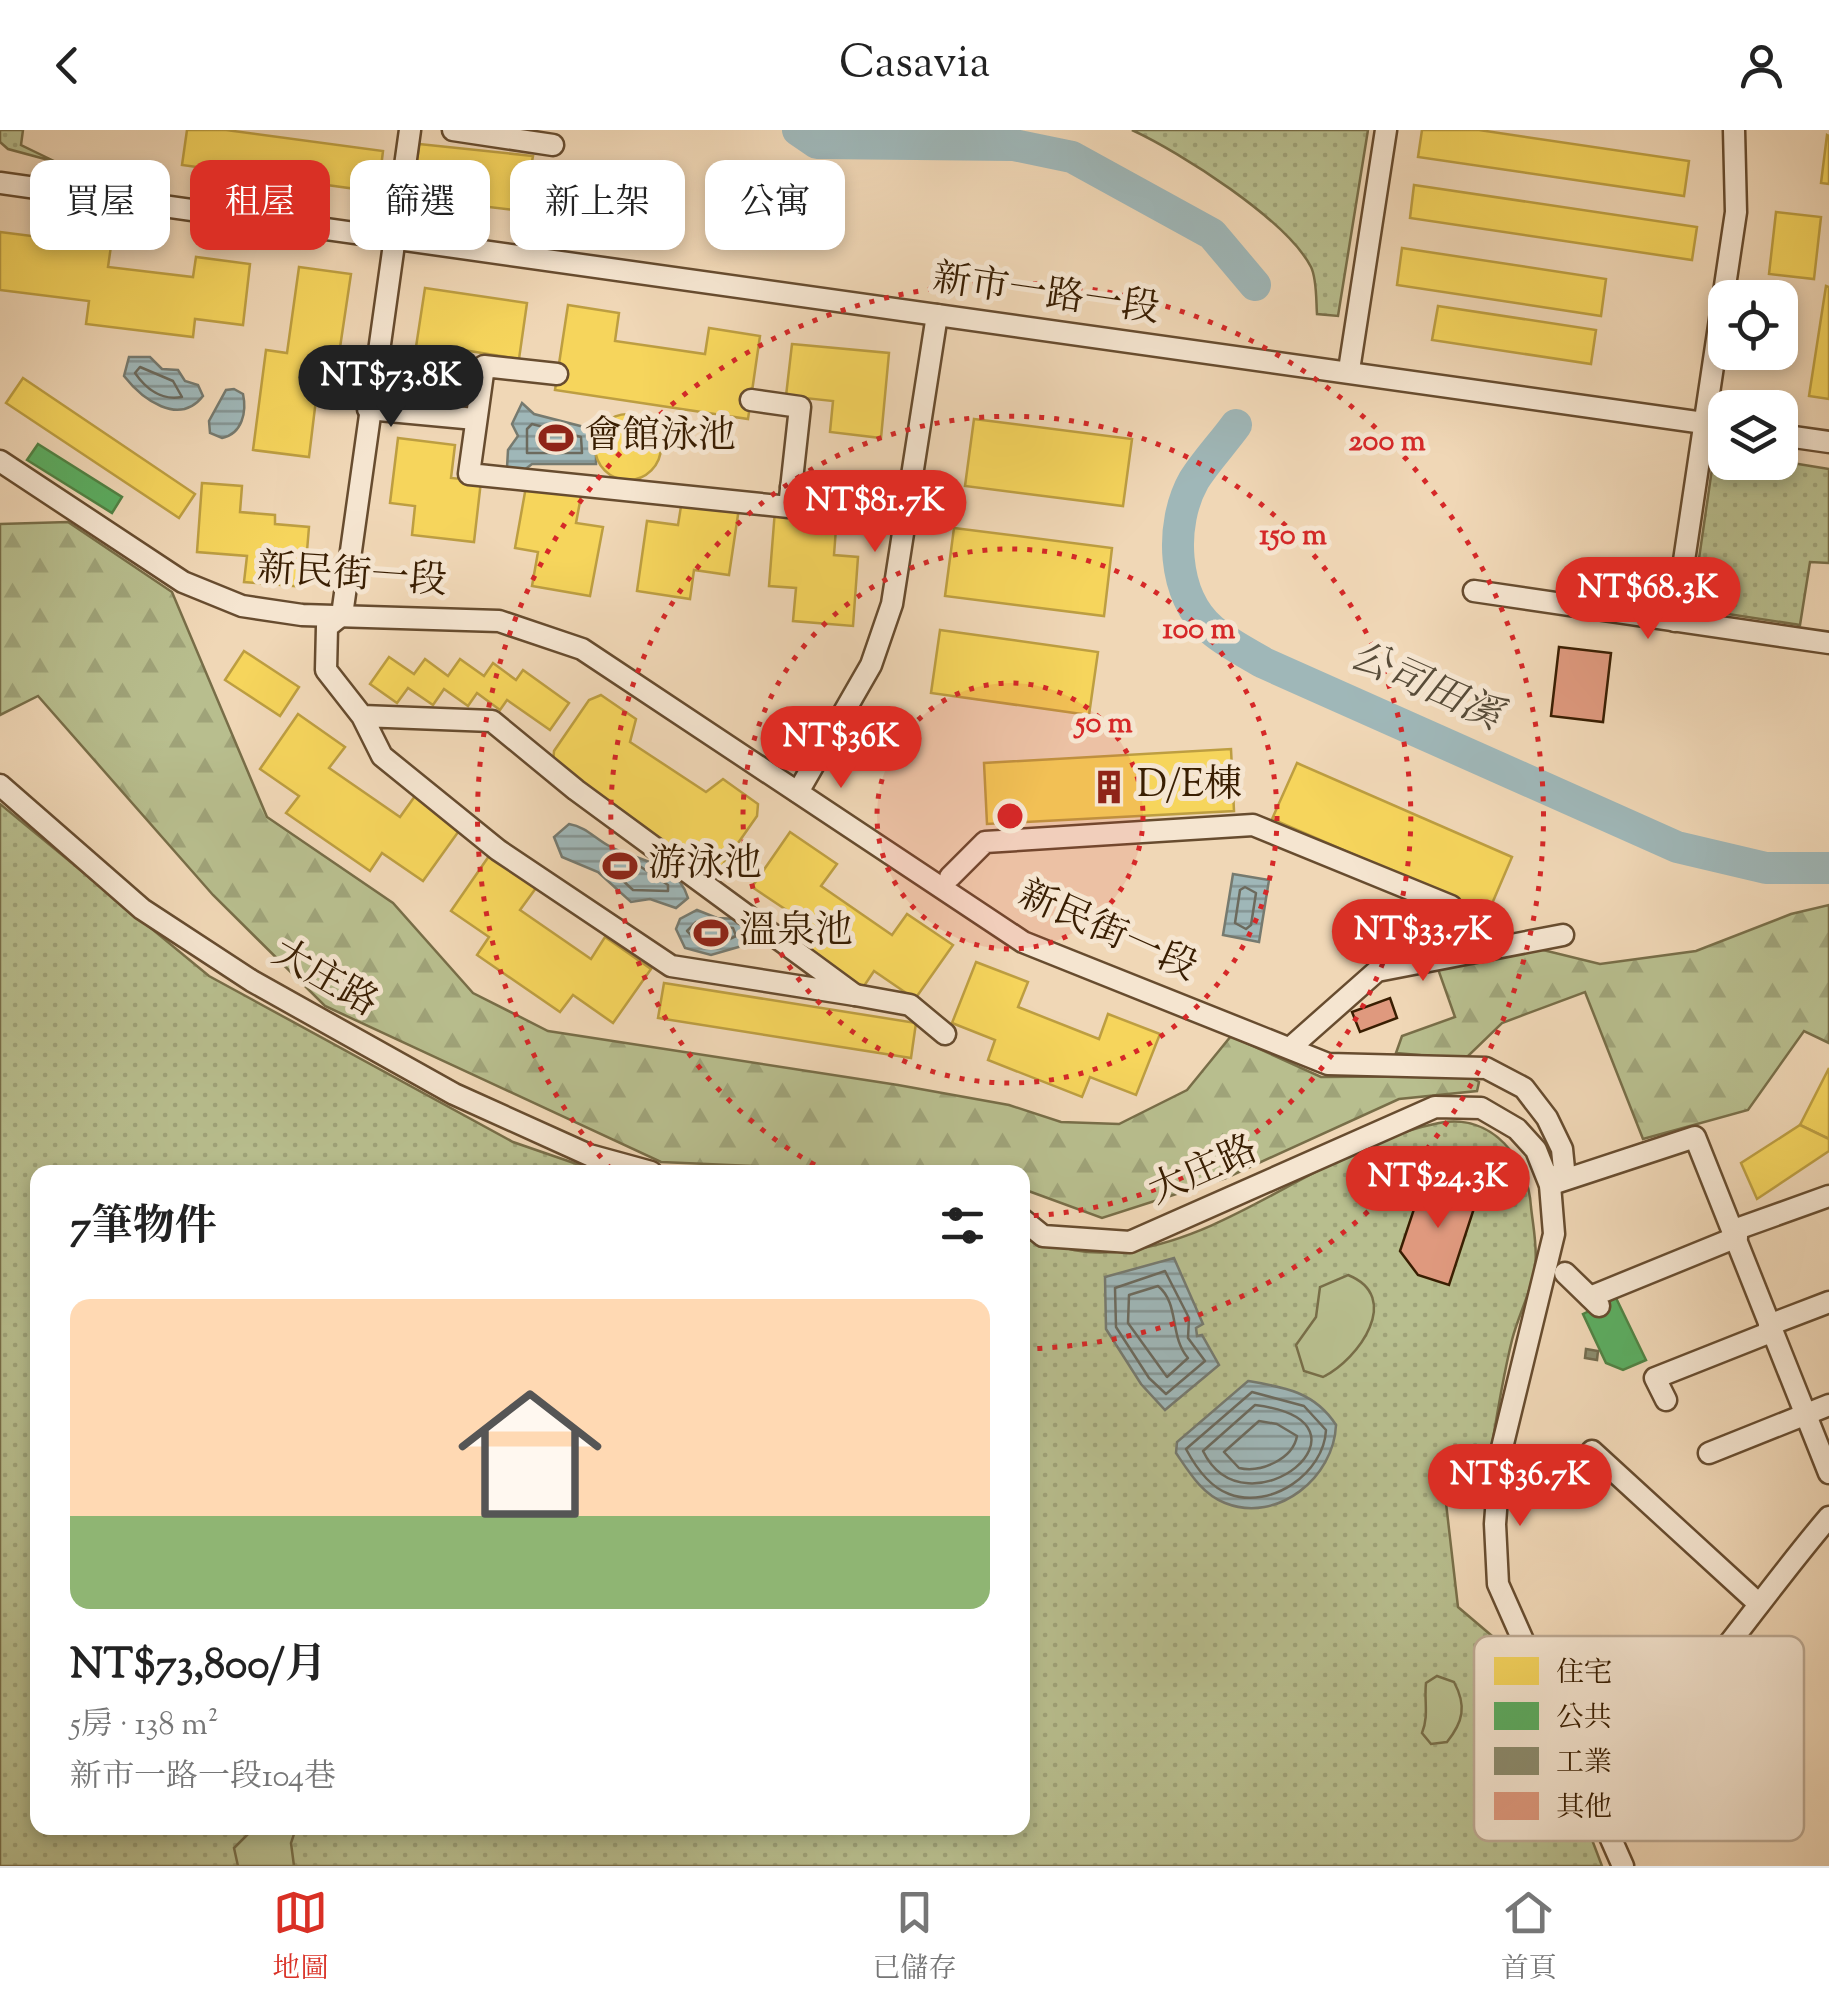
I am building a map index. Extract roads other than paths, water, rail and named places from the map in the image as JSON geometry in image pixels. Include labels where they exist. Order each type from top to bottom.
[{"type":"street","points":[[405,160],[410,130]]},
{"type":"street","points":[[453,130],[552,145]]},
{"type":"street","points":[[1349,370],[1386,130]]},
{"type":"street","points":[[1675,621],[1736,212],[1734,130]]},
{"type":"street","points":[[0,174],[30,187]]},
{"type":"street","name":"新市一路一段","points":[[0,184],[30,188]]},
{"type":"street","name":"新市一路一段","points":[[170,207],[350,232]]},
{"type":"street","points":[[390,250],[342,615],[327,627],[326,670],[362,716],[382,756],[498,850],[671,966],[910,1005],[945,1034]]},
{"type":"street","name":"新市一路一段","points":[[478,250],[1708,423]]},
{"type":"street","points":[[798,792],[871,665],[892,604],[937,314]]},
{"type":"street","points":[[557,374],[484,366],[469,474],[788,507],[800,407],[751,400]]},
{"type":"street","points":[[368,409],[475,419]]},
{"type":"street","points":[[1798,438],[1829,442]]},
{"type":"street","name":"新民街一段","points":[[0,461],[184,582],[242,606],[302,615],[499,621],[582,649],[688,724],[798,792],[1023,942],[1328,1064],[1486,1068],[1524,1088],[1547,1118],[1562,1149],[1564,1169],[1550,1185]]},
{"type":"street","points":[[791,486],[909,502]]},
{"type":"street","points":[[1474,591],[1829,643]]},
{"type":"street","points":[[362,716],[492,721],[576,790],[855,995]]},
{"type":"street","name":"大庄路","points":[[0,785],[142,909],[252,980],[454,1094],[589,1155],[625,1165]]},
{"type":"street","points":[[950,876],[985,842],[1254,825],[1451,906],[1461,931]]},
{"type":"street","points":[[1290,1048],[1376,970],[1562,935]]},
{"type":"street","name":"大庄路","points":[[1030,1225],[1044,1236],[1130,1242],[1436,1107],[1481,1108],[1516,1128],[1536,1150],[1550,1185]]},
{"type":"street","points":[[1522,1636],[1498,1584],[1495,1524],[1500,1456],[1554,1234],[1550,1185],[1694,1137],[1736,1233],[1829,1473]]},
{"type":"street","points":[[1565,1273],[1595,1302],[1614,1287],[1829,1196]]},
{"type":"street","points":[[1666,1400],[1654,1378],[1829,1302]]},
{"type":"street","points":[[1709,1453],[1829,1406]]},
{"type":"street","points":[[1592,1451],[1759,1604]]},
{"type":"street","points":[[1733,1636],[1829,1517]]},
{"type":"street","points":[[1612,1841],[1622,1866]]},
{"type":"water","points":[[129,357],[150,357],[162,369],[178,370],[185,381],[198,385],[203,396],[183,409],[151,401],[124,376]]},
{"type":"water","points":[[226,390],[243,394],[243,415],[234,432],[222,438],[210,433],[209,421]]},
{"type":"water","name":"會館泳池","points":[[522,403],[534,414],[596,430],[596,464],[532,464],[519,474],[507,468],[508,450],[518,436],[512,424]]},
{"type":"water","name":"游泳池","points":[[569,824],[666,870],[676,877],[688,898],[676,908],[650,899],[631,902],[598,872],[562,857],[554,837]]},
{"type":"water","points":[[1233,874],[1269,880],[1259,942],[1223,935]]},
{"type":"water","name":"溫泉池","points":[[697,910],[717,918],[738,919],[745,926],[742,946],[711,955],[685,948],[676,929],[680,919]]},
{"type":"water","points":[[1174,1258],[1203,1324],[1196,1328],[1197,1336],[1202,1335],[1219,1365],[1165,1410],[1141,1384],[1106,1329],[1105,1277]]},
{"type":"water","points":[[1248,1381],[1308,1398],[1336,1425],[1325,1462],[1300,1491],[1264,1507],[1245,1508],[1209,1494],[1176,1453],[1177,1442]]},
{"type":"waterway","name":"公司田溪","points":[[798,130],[817,143],[1014,145],[1072,157],[1212,234],[1255,285]]},
{"type":"waterway","name":"公司田溪","points":[[1236,425],[1194,480],[1178,538],[1182,579],[1189,598],[1199,616],[1218,635],[1264,663],[1677,847],[1766,868],[1829,868]]},
{"type":"place","name":"會館泳池","points":[[556,438]]},
{"type":"place","name":"D/E棟","points":[[1109,787]]},
{"type":"place","name":"游泳池","points":[[620,866]]},
{"type":"place","name":"溫泉池","points":[[711,933]]}]
